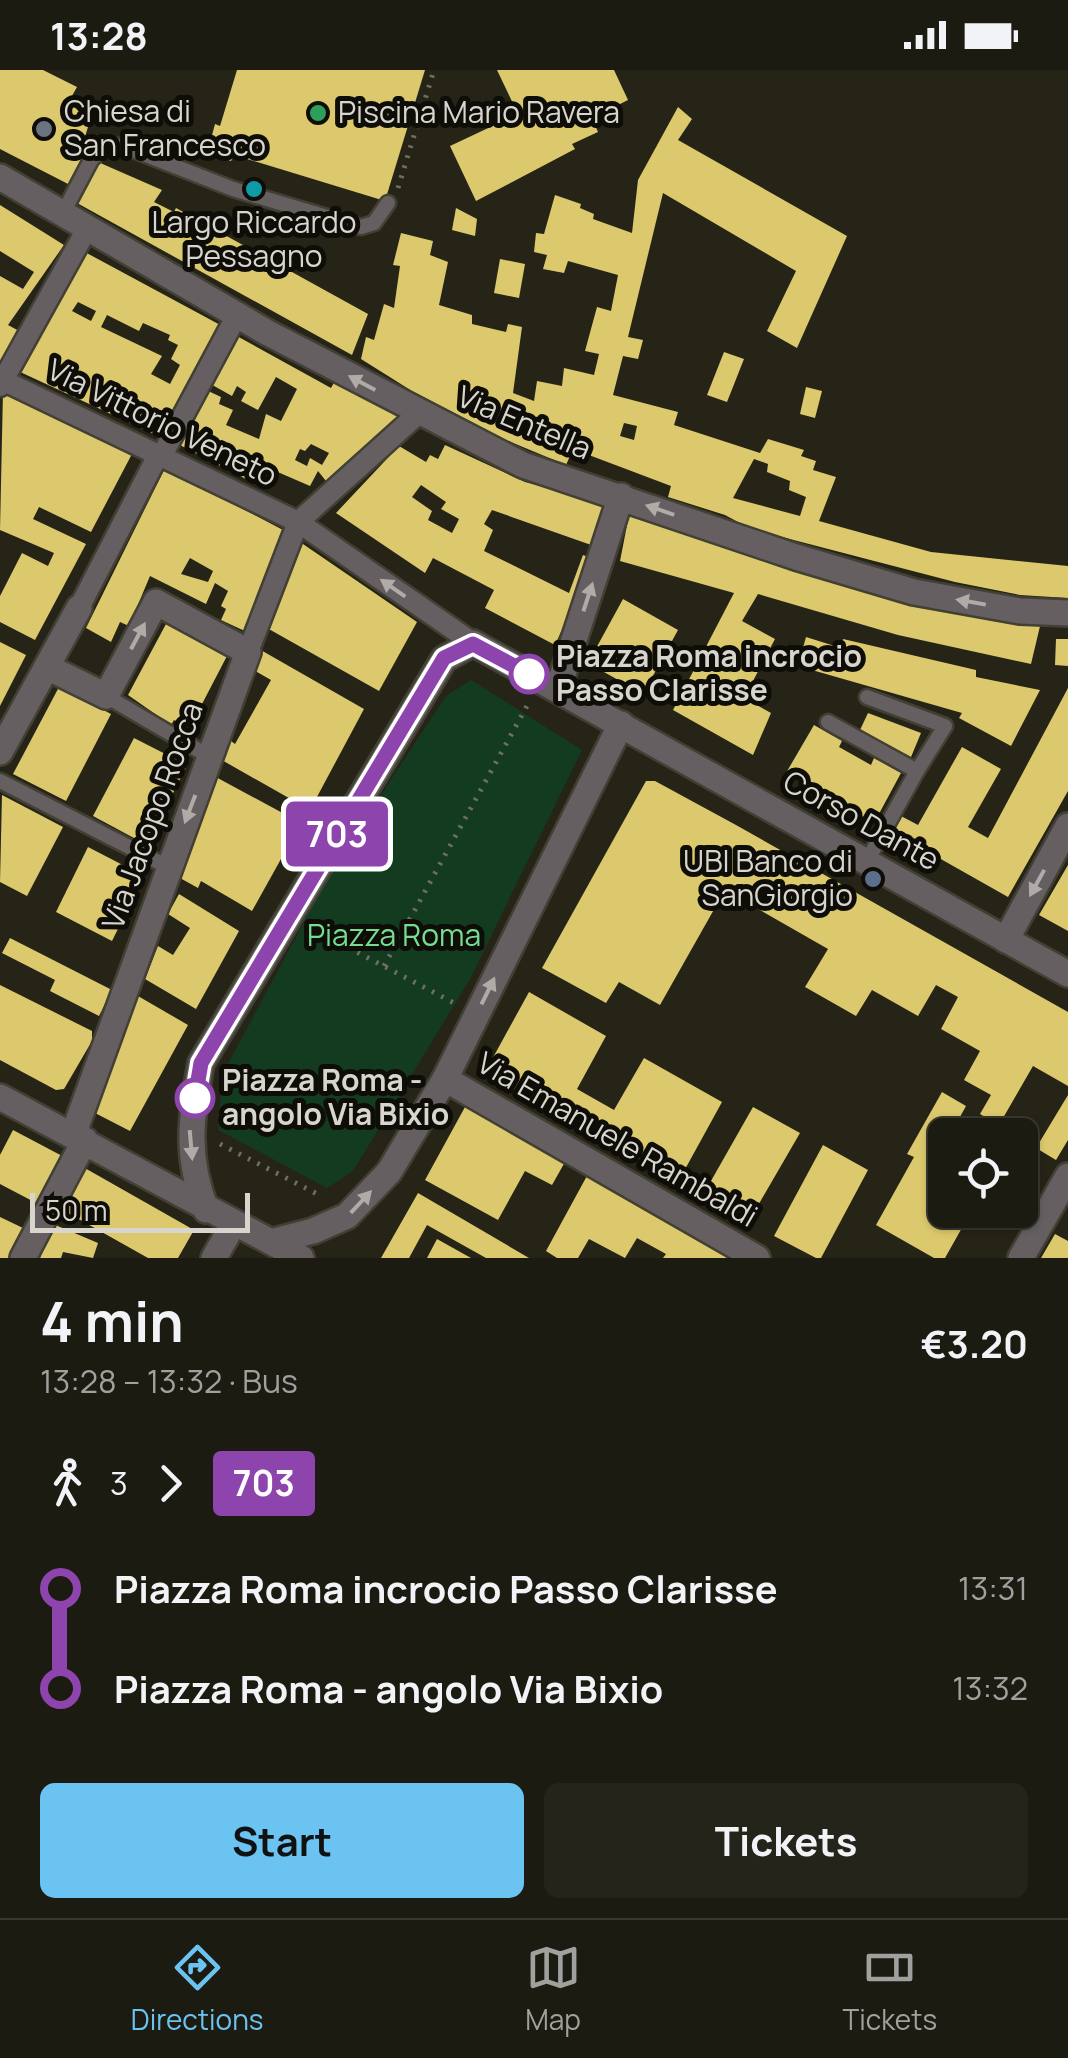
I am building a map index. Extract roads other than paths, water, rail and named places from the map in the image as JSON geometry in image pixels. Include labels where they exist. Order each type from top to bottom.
[{"type":"street","name":"Via Entella","points":[[0,177],[237,314],[523,465],[796,558],[914,592],[1020,611],[1068,613]]},
{"type":"street","points":[[1,382],[88,227]]},
{"type":"street","points":[[0,752],[237,314]]},
{"type":"street","name":"Via Vittorio Veneto","points":[[1,382],[298,522]]},
{"type":"street","points":[[274,1240],[314,1231],[348,1216],[389,1172],[445,1079],[621,724],[473,644],[298,522],[419,413]]},
{"type":"street","points":[[558,689],[621,496]]},
{"type":"street","name":"Via Jacopo Rocca","points":[[23,1258],[79,1137],[168,867],[298,522]]},
{"type":"street","points":[[47,667],[106,696],[156,602],[248,652]]},
{"type":"street","points":[[206,1210],[197,1185],[188,1132],[201,1063],[444,658],[473,644]]},
{"type":"street","name":"Corso Dante","points":[[621,724],[1068,974]]},
{"type":"street","points":[[1006,940],[1068,826]]},
{"type":"street","name":"Via Emanuele Rambaldi","points":[[445,1079],[757,1258]]},
{"type":"street","points":[[0,1097],[206,1210],[274,1240],[301,1258]]},
{"type":"street","points":[[1021,1258],[1068,1176]]},
{"type":"street","points":[[214,1258],[234,1224]]},
{"type":"lane","points":[[63,213],[90,160],[104,146],[122,146],[233,190],[361,226],[374,223],[388,202]]},
{"type":"lane","points":[[106,696],[210,757]]},
{"type":"lane","points":[[867,697],[945,726],[867,861]]},
{"type":"lane","points":[[828,722],[916,771]]},
{"type":"lane","points":[[0,781],[168,867]]},
{"type":"place","name":"Piscina Mario Ravera","points":[[318,113]]},
{"type":"place","name":"Chiesa di San Francesco","points":[[44,129]]},
{"type":"place","name":"Largo Riccardo Pessagno","points":[[254,189]]},
{"type":"place","name":"Piazza Roma incrocio Passo Clarisse","points":[[529,674]]},
{"type":"place","name":"UBI Banco di SanGiorgio","points":[[873,879]]},
{"type":"place","name":"Piazza Roma - angolo Via Bixio","points":[[195,1098]]},
{"type":"park label","name":"Piazza Roma","points":[[394,936]]}]
